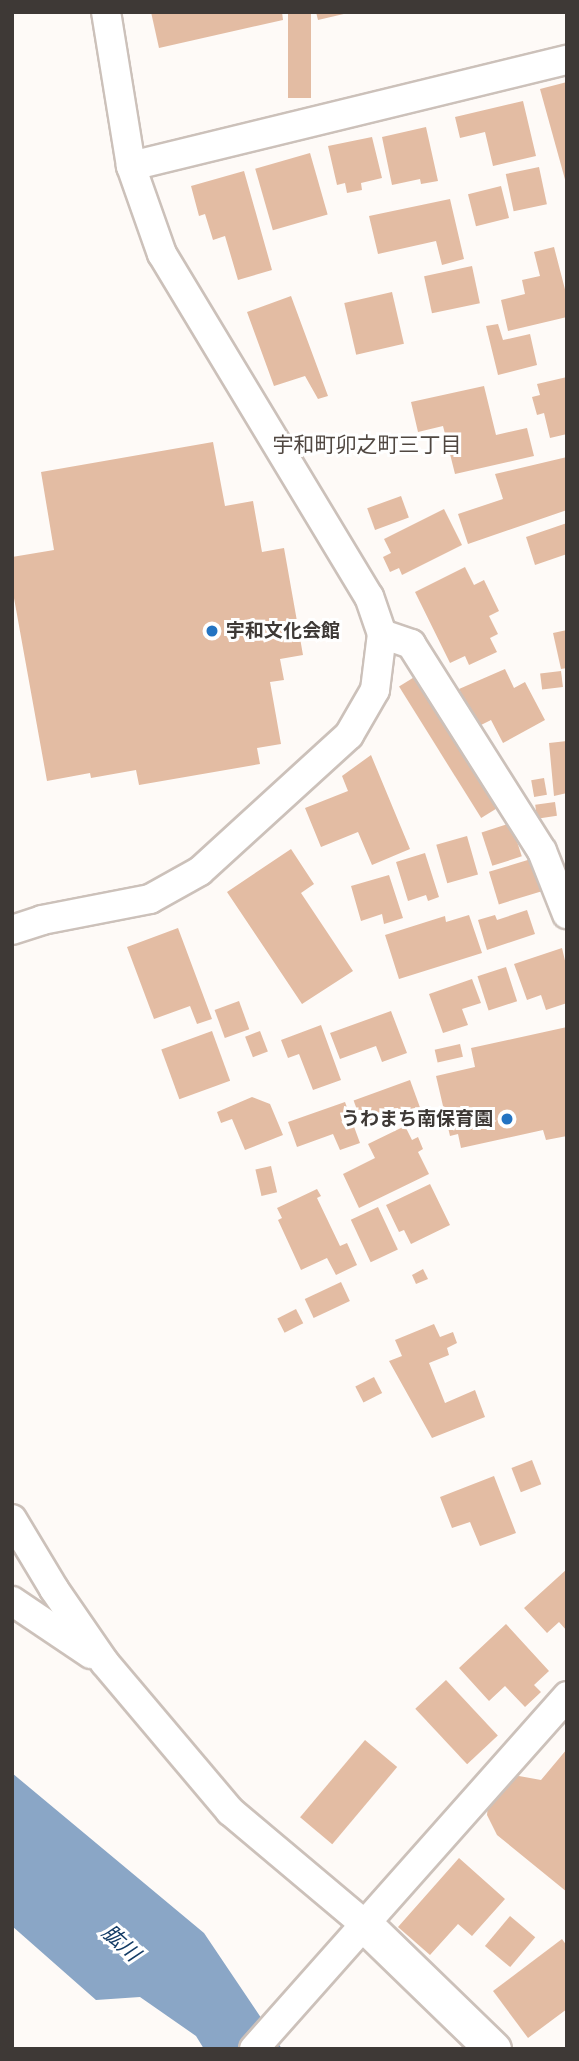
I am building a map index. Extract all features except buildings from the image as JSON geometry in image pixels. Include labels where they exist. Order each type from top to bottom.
[{"type":"street","points":[[12,930],[42,920],[150,899],[200,871],[349,735],[375,690],[382,635],[369,597],[162,254],[131,166],[106,12]]},
{"type":"street","points":[[131,166],[567,60]]},
{"type":"street","points":[[382,635],[411,644],[542,851],[567,914]]},
{"type":"street","points":[[12,1519],[105,1663],[230,1811],[353,1934],[493,2049]]},
{"type":"street","points":[[12,1601],[105,1663]]},
{"type":"street","points":[[254,2049],[353,1934],[567,1696]]},
{"type":"water","name":"肱川","points":[[12,1773],[204,1933],[282,2049],[204,2049],[196,2036],[140,1997],[96,2000],[12,1926]]},
{"type":"place","name":"宇和文化会館","points":[[212,631]]},
{"type":"place","name":"うわまち南保育園","points":[[507,1119]]},
{"type":"district","name":"宇和町卯之町三丁目","points":[[367,445]]}]
